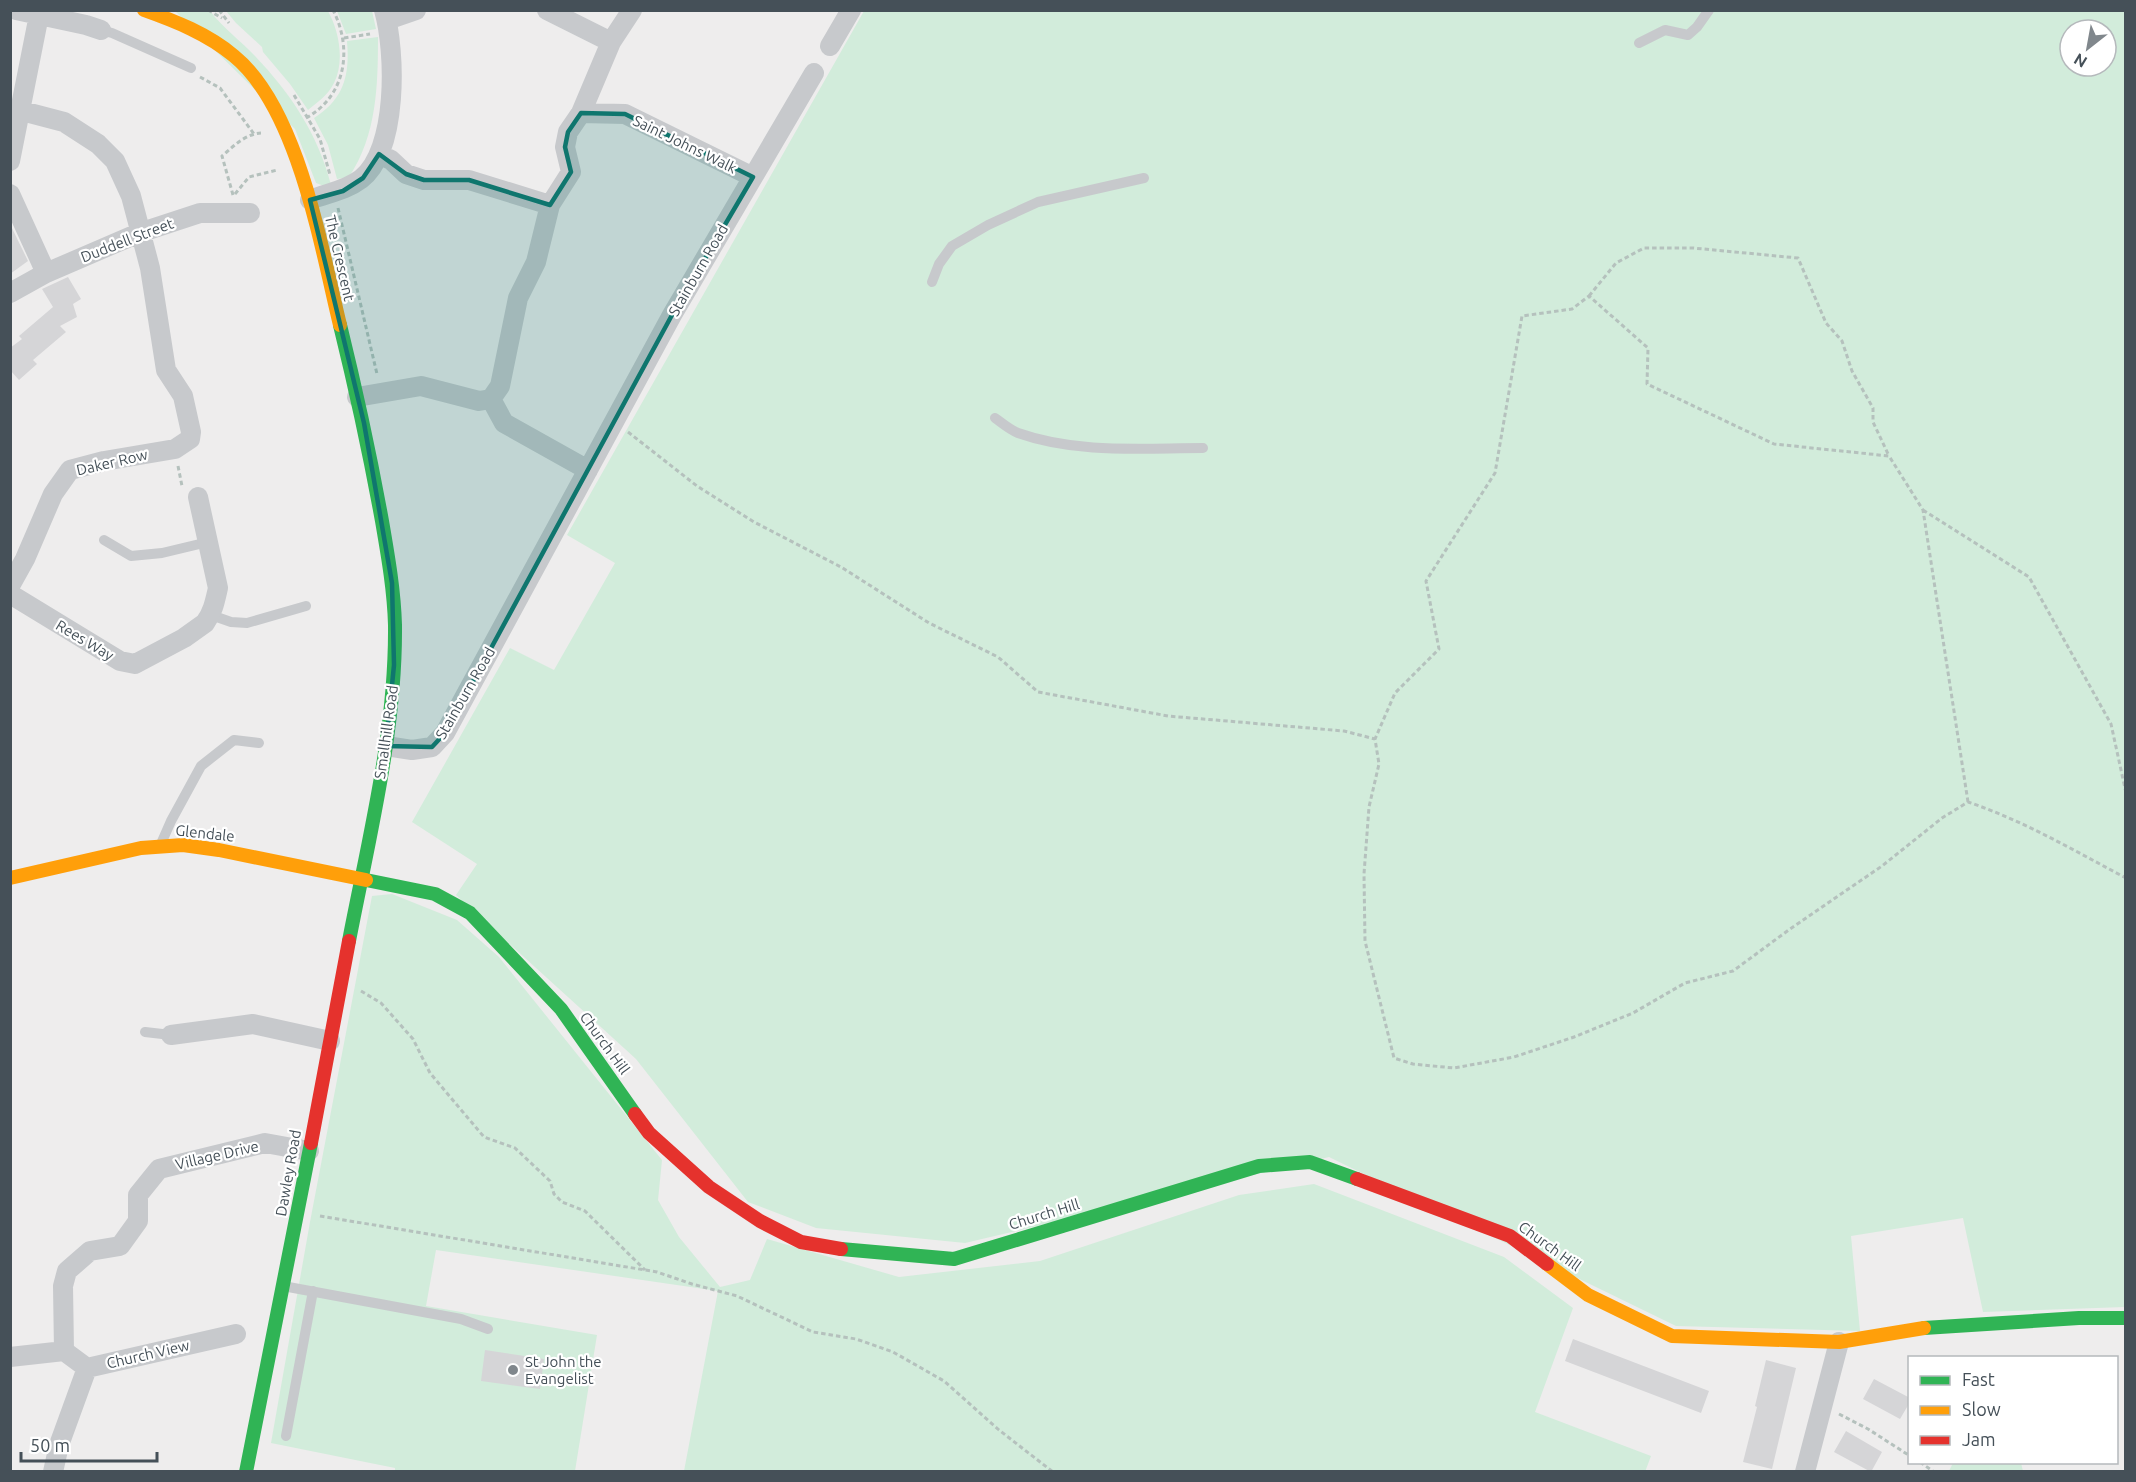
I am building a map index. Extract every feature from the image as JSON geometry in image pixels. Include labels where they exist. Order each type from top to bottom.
[{"type":"street","points":[[16,10],[101,30]]},
{"type":"street","name":"The Crescent","points":[[144,10],[209,40],[243,64],[266,94],[298,165],[310,200],[374,473],[392,583]]},
{"type":"street","points":[[310,200],[343,191],[363,178],[380,154],[386,131],[392,82],[390,30],[383,21],[416,10]]},
{"type":"street","points":[[357,398],[421,386],[479,401],[491,399],[500,386],[518,298],[536,262],[550,205],[571,171],[565,147],[568,132],[581,113],[611,42],[632,10]]},
{"type":"street","points":[[830,46],[851,10]]},
{"type":"street","points":[[552,11],[611,42]]},
{"type":"street","points":[[10,161],[22,111],[39,15]]},
{"type":"street","name":"Stainburn Road","points":[[386,746],[412,750],[432,747],[445,733],[672,315],[814,73]]},
{"type":"street","points":[[22,111],[64,122],[98,144],[115,161],[131,196],[150,268],[166,370],[183,396],[190,432],[190,440],[175,449]]},
{"type":"street","name":"Saint Johns Walk","points":[[581,113],[625,114],[753,177]]},
{"type":"street","points":[[380,154],[391,160],[406,174],[424,180],[469,180],[550,205]]},
{"type":"street","points":[[10,194],[46,273]]},
{"type":"street","name":"Duddell Street","points":[[10,293],[46,273],[139,233],[200,213],[250,213]]},
{"type":"street","points":[[491,399],[504,423],[588,470]]},
{"type":"street","name":"Daker Row","points":[[10,586],[26,559],[53,494],[70,470],[104,461],[175,449]]},
{"type":"street","points":[[198,497],[218,588],[211,615]]},
{"type":"street","name":"Smallhill Road","points":[[360,879],[391,711],[394,665],[392,583]]},
{"type":"street","name":"Rees Way","points":[[10,594],[120,661],[135,664],[184,638],[205,623],[211,615]]},
{"type":"street","name":"Glendale","points":[[10,878],[141,848],[183,845],[219,850],[360,879]]},
{"type":"street","name":"Dawley Road","points":[[246,1472],[298,1213],[360,879]]},
{"type":"street","name":"Church Hill","points":[[360,879],[435,894],[470,913],[561,1009],[649,1133],[709,1187],[760,1221],[801,1242],[852,1251],[954,1259],[1259,1166],[1310,1162],[1510,1236],[1588,1294],[1672,1336],[1839,1342],[1931,1327],[2079,1318],[2126,1318]]},
{"type":"street","points":[[171,1035],[253,1024],[330,1041]]},
{"type":"street","name":"Village Drive","points":[[64,1351],[63,1286],[67,1271],[90,1251],[120,1246],[138,1221],[138,1195],[159,1169],[265,1143],[309,1151]]},
{"type":"street","name":"Church View","points":[[64,1351],[87,1368],[236,1334]]},
{"type":"street","points":[[1805,1472],[1839,1342]]},
{"type":"street","points":[[10,1357],[64,1351]]},
{"type":"street","points":[[53,1472],[59,1445],[87,1368]]},
{"type":"lane","points":[[1639,42],[1665,30],[1688,35],[1709,10]]},
{"type":"lane","points":[[101,30],[191,68]]},
{"type":"lane","points":[[932,282],[939,264],[952,246],[988,225],[1038,202],[1144,178]]},
{"type":"lane","points":[[994,418],[1016,432],[1064,444],[1116,448],[1203,448]]},
{"type":"lane","points":[[104,540],[131,556],[162,554],[208,542]]},
{"type":"lane","points":[[211,615],[231,622],[247,623],[306,606]]},
{"type":"lane","points":[[159,846],[201,766],[234,740],[259,743]]},
{"type":"lane","points":[[145,1032],[171,1035]]},
{"type":"lane","points":[[283,1286],[461,1319],[488,1329]]},
{"type":"lane","points":[[286,1436],[313,1291]]},
{"type":"path","points":[[208,10],[225,19]]},
{"type":"path","points":[[326,154],[307,117],[327,101],[338,87],[343,72],[344,38],[333,10]]},
{"type":"path","points":[[344,38],[383,21]]},
{"type":"path","points":[[191,68],[196,75],[220,88],[254,134]]},
{"type":"path","points":[[233,196],[222,156],[240,141],[254,134],[264,133]]},
{"type":"path","points":[[249,177],[266,172]]},
{"type":"path","points":[[1644,248],[1693,248],[1798,258],[1826,323],[1842,341],[1852,371],[1873,408],[1873,422],[1889,456],[1923,510],[1968,802],[1942,818],[1882,866],[1733,971],[1685,982],[1633,1013],[1574,1037],[1514,1057],[1454,1068],[1413,1064],[1394,1058],[1365,940],[1364,874],[1369,807],[1378,764],[1375,739],[1395,693],[1439,649],[1426,581],[1495,473],[1522,316],[1572,309],[1589,296],[1616,263],[1644,248]]},
{"type":"path","points":[[1589,296],[1648,348],[1647,384],[1774,444],[1889,456]]},
{"type":"path","points":[[615,421],[697,486],[754,522],[841,567],[929,623],[998,657],[1038,692],[1168,716],[1344,731],[1375,739]]},
{"type":"path","points":[[175,449],[183,490],[198,497]]},
{"type":"path","points":[[1923,510],[2029,577],[2111,724],[2126,793]]},
{"type":"path","points":[[1968,802],[2012,818],[2126,878]]},
{"type":"path","points":[[341,980],[381,1003],[413,1039],[430,1073],[484,1137],[515,1148],[550,1181],[554,1194],[562,1202],[585,1211],[645,1270]]},
{"type":"path","points":[[298,1213],[645,1270],[737,1296],[813,1332],[856,1339],[893,1352],[944,1381],[999,1430],[1053,1472]]},
{"type":"path","points":[[1822,1405],[1908,1455]]},
{"type":"highlighted area","points":[[581,113],[625,114],[753,177],[672,315],[445,733],[432,747],[386,746],[394,665],[392,583],[364,423],[310,200],[343,191],[363,178],[379,154],[406,174],[424,180],[469,180],[550,205],[571,172],[565,147],[568,132]]},
{"type":"green space","points":[[175,11],[210,11],[268,70],[291,100],[311,132],[331,185],[324,186],[316,183],[295,129]]},
{"type":"green space","points":[[226,11],[328,11],[338,37],[340,56],[337,74],[329,91],[308,110],[263,52],[262,47]]},
{"type":"green space","points":[[337,11],[372,11],[376,29],[346,34]]},
{"type":"green space","points":[[864,11],[2125,11],[2125,1307],[1983,1312],[1963,1218],[1851,1236],[1860,1331],[1676,1326],[1329,1157],[965,1243],[816,1228],[748,1202],[636,1059],[456,895],[477,864],[412,822],[510,648],[554,670],[615,563],[567,535]]},
{"type":"green space","points":[[378,37],[376,91],[370,127],[358,161],[349,177],[337,179],[328,145],[314,118],[332,103],[343,85],[347,65],[347,41]]},
{"type":"green space","points":[[392,894],[457,920],[499,957],[662,1160],[658,1200],[679,1237],[720,1287],[750,1280],[767,1239],[899,1277],[1040,1261],[1239,1195],[1314,1184],[1504,1257],[1573,1308],[1535,1412],[1651,1456],[1645,1472],[684,1471],[718,1291],[436,1250],[426,1306],[597,1335],[575,1471],[395,1471],[395,1468],[271,1443],[372,896]]},
{"type":"green space","points":[[1952,1464],[2021,1464],[2023,1471],[1949,1471]]},
{"type":"building","points":[[10,224],[28,261],[10,274]]},
{"type":"building","points":[[68,277],[81,299],[73,304],[77,317],[60,326],[66,332],[33,360],[37,364],[19,380],[10,370],[10,348],[22,339],[19,336],[53,307],[42,289]]},
{"type":"building","points":[[1573,1339],[1709,1391],[1701,1413],[1565,1361]]},
{"type":"building","name":"St John the Evangelist","points":[[485,1350],[544,1359],[540,1389],[481,1381]]},
{"type":"building","points":[[1766,1360],[1796,1368],[1772,1469],[1743,1462]]},
{"type":"building","points":[[1874,1379],[1908,1397],[1908,1405],[1900,1419],[1863,1399]]},
{"type":"building","points":[[1846,1431],[1882,1452],[1871,1472],[1834,1452]]},
{"type":"traffic: fast","points":[[340,325],[382,521],[392,586],[395,625],[394,665],[386,745],[373,824],[349,941]]},
{"type":"traffic: fast","points":[[366,880],[435,894],[470,913],[561,1009],[635,1114]]},
{"type":"traffic: fast","points":[[246,1472],[311,1143]]},
{"type":"traffic: fast","points":[[841,1249],[954,1259],[1259,1166],[1310,1162],[1357,1179]]},
{"type":"traffic: fast","points":[[1924,1328],[2079,1318],[2126,1318]]},
{"type":"traffic: slow","points":[[144,10],[191,29],[224,48],[256,79],[275,109],[291,143],[304,181],[340,325]]},
{"type":"traffic: slow","points":[[10,878],[141,848],[183,845],[219,850],[366,880]]},
{"type":"traffic: slow","points":[[1547,1264],[1588,1295],[1672,1336],[1839,1342],[1924,1328]]},
{"type":"traffic: jam","points":[[311,1143],[349,941]]},
{"type":"traffic: jam","points":[[635,1114],[649,1133],[709,1187],[760,1221],[801,1242],[841,1249]]},
{"type":"traffic: jam","points":[[1357,1179],[1510,1236],[1547,1264]]},
{"type":"place","name":"St John the Evangelist","points":[[513,1370]]}]
